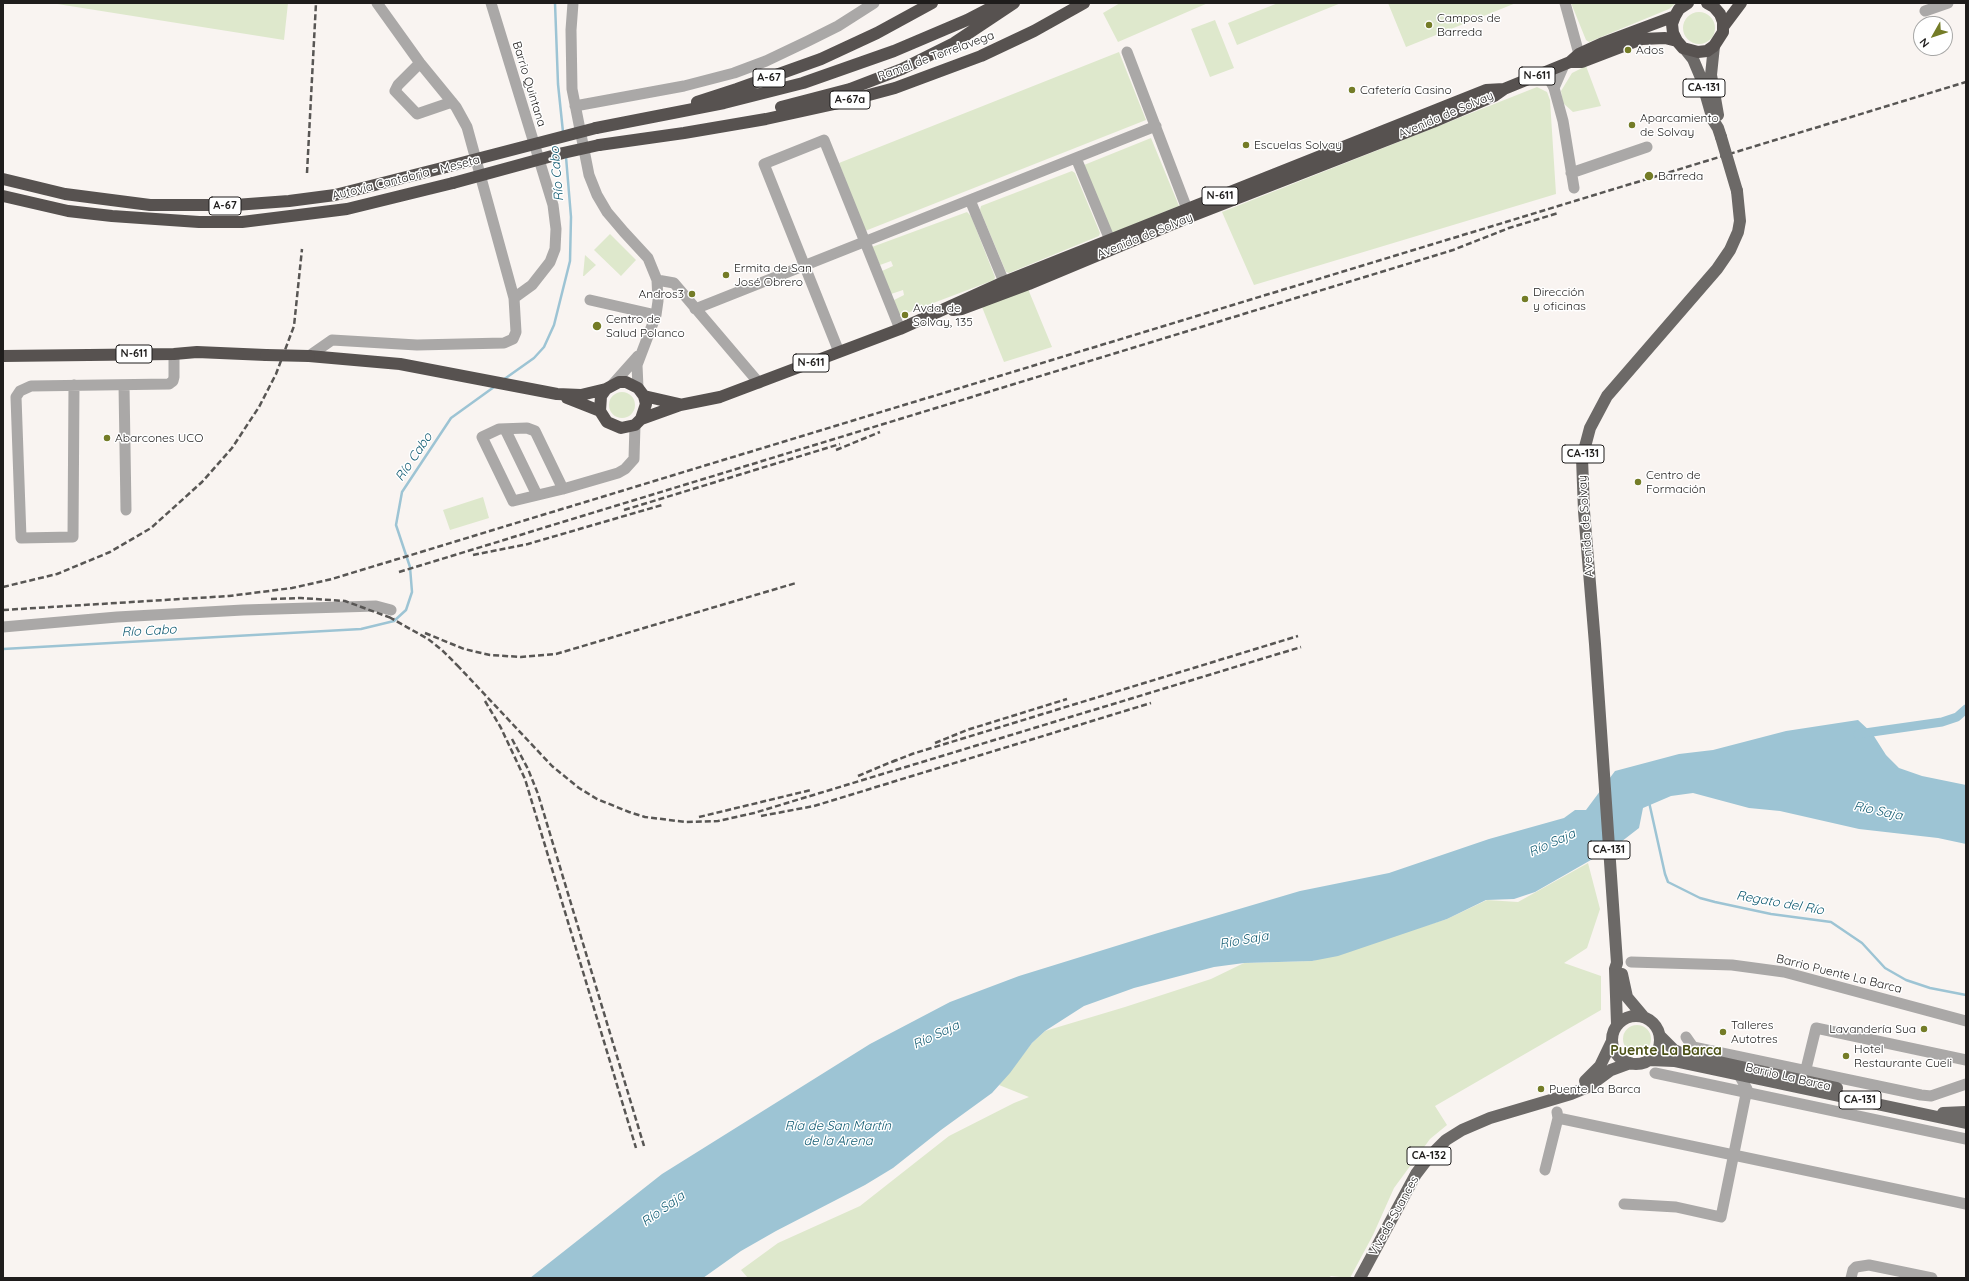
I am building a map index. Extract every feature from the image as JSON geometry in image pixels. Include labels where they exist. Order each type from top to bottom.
[{"type":"highway","name":"A-67","points":[[596,128],[693,103],[785,73],[870,36],[932,3]]},
{"type":"highway","name":"Ramal de Torrelavega","points":[[596,128],[766,94],[843,70],[894,51],[967,20],[1000,3]]},
{"type":"highway","name":"A-67","points":[[599,145],[777,108],[850,89],[897,72],[936,53],[982,25],[1014,3]]},
{"type":"highway","name":"Ramal de Torrelavega","points":[[599,145],[684,133],[766,118],[882,92],[982,56],[1034,31],[1084,3]]},
{"type":"highway","name":"N-611","points":[[1675,16],[1679,9],[1688,3]]},
{"type":"highway","points":[[1723,27],[1741,3]]},
{"type":"highway","points":[[1711,4],[1720,14],[1723,27],[1722,36],[1714,46]]},
{"type":"highway","name":"Avenida de Solvay","points":[[940,312],[962,309],[1029,284],[1192,216],[1433,122],[1494,96],[1504,89],[1546,73],[1636,29],[1675,16]]},
{"type":"highway","points":[[1675,16],[1672,29],[1681,45]]},
{"type":"highway","name":"Avenida de Solvay","points":[[1571,60],[1582,62],[1642,39],[1665,38],[1681,45]]},
{"type":"highway","name":"N-611","points":[[1681,45],[1694,52],[1702,52],[1714,46]]},
{"type":"highway","name":"Avenida de Solvay","points":[[680,405],[720,397],[900,329],[940,312],[958,301],[1004,282],[1486,90],[1504,89]]},
{"type":"highway","name":"Autovía Cantabria - Meseta","points":[[3,179],[65,194],[150,205],[228,206],[274,203],[335,195],[596,128]]},
{"type":"highway","name":"Autovía Cantabria - Meseta","points":[[3,196],[68,210],[154,220],[222,222],[263,220],[330,212],[385,200],[562,153],[599,145]]},
{"type":"highway","name":"N-611","points":[[3,356],[174,354],[197,352],[309,356],[386,362],[557,394],[580,395],[626,382],[641,392],[680,405]]},
{"type":"highway","points":[[600,411],[602,396],[609,387]]},
{"type":"highway","points":[[638,422],[645,412],[646,404],[641,392]]},
{"type":"highway","name":"N-611","points":[[557,394],[600,411],[607,422],[621,428],[680,405]]},
{"type":"main road","name":"CA-131","points":[[1681,45],[1693,59],[1701,78],[1713,120],[1719,132]]},
{"type":"main road","name":"CA-131","points":[[1714,46],[1711,75],[1719,120],[1719,132]]},
{"type":"main road","name":"Avenida de Solvay","points":[[1617,963],[1584,511],[1582,463],[1586,442],[1594,418],[1607,396],[1717,269],[1730,250],[1738,232],[1740,222],[1739,204],[1719,132]]},
{"type":"main road","name":"CA-131","points":[[1617,963],[1621,969],[1626,994],[1643,1016],[1655,1024],[1660,1036]]},
{"type":"main road","name":"CA-131","points":[[1612,1041],[1613,1030],[1617,1024],[1615,970],[1617,963]]},
{"type":"main road","points":[[1617,1024],[1629,1016],[1643,1016]]},
{"type":"main road","points":[[1650,1060],[1659,1048],[1660,1036]]},
{"type":"main road","name":"Barrio La Barca","points":[[1660,1036],[1680,1053],[1706,1059],[1805,1075],[1944,1113],[1966,1112]]},
{"type":"main road","points":[[1612,1041],[1616,1053],[1622,1060],[1630,1063]]},
{"type":"main road","name":"Viveda-Suances","points":[[1582,1088],[1584,1083],[1600,1066],[1612,1041]]},
{"type":"main road","points":[[1706,1059],[1714,1065],[1748,1072],[1752,1085],[1770,1076],[1798,1083],[1805,1075]]},
{"type":"main road","name":"CA-131","points":[[1630,1063],[1640,1064],[1650,1060]]},
{"type":"main road","name":"Barrio La Barca","points":[[1650,1060],[1674,1061],[1739,1074],[1752,1085],[1966,1123]]},
{"type":"main road","name":"Viveda-Suances","points":[[1360,1278],[1416,1174],[1429,1156],[1442,1143],[1455,1134],[1482,1121],[1562,1098],[1582,1088],[1588,1087],[1611,1070],[1630,1063]]},
{"type":"street","points":[[309,356],[332,340],[417,345],[504,343],[513,339],[516,332],[514,298],[467,127],[452,102],[420,63],[377,3]]},
{"type":"street","name":"Barrio Quintana","points":[[491,3],[553,205],[556,229],[555,248],[550,262],[532,285],[514,298]]},
{"type":"street","points":[[573,3],[571,63],[575,106],[585,158],[597,195],[624,232],[648,258],[656,280],[658,301],[656,315],[637,365],[641,392]]},
{"type":"street","points":[[575,106],[684,86],[734,73],[766,61],[808,42],[838,26],[874,3]]},
{"type":"street","points":[[1554,88],[1571,60],[1565,3]]},
{"type":"street","points":[[1925,11],[1948,3]]},
{"type":"street","name":"Avenida de Solvay","points":[[1127,52],[1187,209]]},
{"type":"street","points":[[420,63],[394,91],[417,114],[452,102]]},
{"type":"street","points":[[1546,73],[1554,88],[1563,121],[1574,188]]},
{"type":"street","points":[[695,308],[805,266],[1156,126]]},
{"type":"street","points":[[839,352],[764,164],[824,140],[900,329]]},
{"type":"street","points":[[1571,173],[1647,147]]},
{"type":"street","name":"Avenida de Solvay","points":[[1076,158],[1110,240]]},
{"type":"street","points":[[970,200],[1004,282]]},
{"type":"street","points":[[656,280],[674,283],[759,383]]},
{"type":"street","points":[[590,300],[656,315]]},
{"type":"street","points":[[609,387],[632,365],[644,347]]},
{"type":"street","points":[[74,385],[73,536],[21,538],[16,397],[24,388],[31,386],[74,385],[162,385],[173,381],[174,354]]},
{"type":"street","points":[[124,385],[126,510]]},
{"type":"street","points":[[563,489],[535,430],[527,428],[499,429],[482,437],[513,501],[563,489],[618,473],[625,469],[634,459],[633,451],[638,422]]},
{"type":"street","points":[[621,428],[633,451]]},
{"type":"street","points":[[506,429],[537,496]]},
{"type":"street","points":[[3,627],[117,617],[243,610],[376,606],[392,610]]},
{"type":"street","name":"Barrio Puente La Barca","points":[[1631,962],[1732,965],[1784,972],[1966,1021]]},
{"type":"street","points":[[1805,1075],[1816,1028],[1966,1060]]},
{"type":"street","points":[[1686,1038],[1693,1047],[1805,1075],[1931,1096],[1966,1084]]},
{"type":"street","name":"Barrio La Barca","points":[[1656,1073],[1752,1085],[1966,1139]]},
{"type":"street","name":"Barrio La Barca","points":[[1624,1204],[1676,1207],[1721,1217],[1734,1155],[1752,1085]]},
{"type":"street","points":[[1544,1170],[1557,1114],[1734,1155],[1966,1204]]},
{"type":"street","points":[[1851,1278],[1853,1270],[1856,1267],[1865,1265],[1932,1278]]},
{"type":"green space","points":[[51,3],[288,3],[284,40]]},
{"type":"green space","points":[[1120,3],[1208,3],[1118,42],[1103,13]]},
{"type":"green space","points":[[1278,3],[1341,3],[1237,45],[1228,23]]},
{"type":"green space","name":"Campos de Barreda","points":[[1388,3],[1516,3],[1406,47]]},
{"type":"green space","points":[[1571,3],[1676,3],[1669,9],[1589,42],[1586,40]]},
{"type":"green space","points":[[1699,12],[1708,15],[1712,19],[1715,28],[1712,37],[1708,41],[1699,44],[1690,41],[1686,37],[1683,28],[1686,19],[1690,15]]},
{"type":"green space","points":[[1215,20],[1234,68],[1210,77],[1191,29]]},
{"type":"green space","points":[[1119,52],[1146,120],[865,231],[839,163]]},
{"type":"green space","points":[[1586,66],[1601,106],[1573,112],[1563,103],[1561,91],[1572,73]]},
{"type":"green space","points":[[1537,87],[1547,92],[1550,100],[1556,194],[1254,285],[1222,212]]},
{"type":"green space","points":[[1151,138],[1179,206],[1112,233],[1084,165]]},
{"type":"green space","points":[[1072,171],[1075,173],[1100,233],[1099,236],[1009,273],[1006,272],[980,210],[981,206]]},
{"type":"green space","points":[[967,212],[971,216],[995,277],[994,280],[899,316],[894,300],[904,295],[903,290],[891,294],[882,271],[893,266],[891,261],[880,265],[872,247]]},
{"type":"green space","points":[[610,234],[636,260],[621,276],[594,250]]},
{"type":"green space","points":[[585,255],[596,265],[583,276]]},
{"type":"green space","points":[[1028,289],[1052,347],[1004,362],[982,307]]},
{"type":"green space","points":[[622,392],[631,396],[635,405],[631,414],[622,418],[613,414],[609,405],[613,396]]},
{"type":"green space","points":[[483,497],[489,518],[450,530],[443,510]]},
{"type":"green space","points":[[1588,863],[1600,909],[1587,948],[1564,963],[1601,976],[1601,1010],[1435,1106],[1447,1125],[1430,1139],[1394,1188],[1373,1235],[1350,1278],[1331,1276],[1328,1278],[748,1278],[741,1270],[778,1243],[860,1206],[949,1136],[1029,1097],[999,1085],[1032,1043],[1045,1031],[1211,979],[1244,963],[1312,961],[1447,919],[1487,900],[1518,902]]},
{"type":"green space","points":[[1637,1025],[1647,1029],[1651,1039],[1647,1049],[1637,1053],[1627,1049],[1623,1039],[1627,1029]]},
{"type":"water","name":"Ría de San Martín de la Arena","points":[[1858,720],[1872,733],[1886,755],[1899,768],[1922,776],[1966,785],[1966,844],[1938,838],[1859,829],[1780,811],[1749,808],[1693,793],[1671,796],[1643,808],[1639,828],[1617,845],[1535,892],[1514,899],[1486,900],[1447,919],[1338,956],[1312,961],[1244,963],[1214,967],[1134,988],[1084,1006],[1045,1031],[1032,1043],[1010,1073],[992,1093],[941,1130],[893,1168],[865,1185],[776,1231],[741,1251],[703,1278],[530,1278],[662,1174],[870,1044],[950,1002],[1019,976],[1158,933],[1300,891],[1389,873],[1489,839],[1564,818],[1575,810],[1586,810],[1615,771],[1679,754],[1713,750],[1786,731]]},
{"type":"waterway","name":"Río Cabo","points":[[555,3],[558,84],[563,132]]},
{"type":"waterway","name":"Río Cabo","points":[[503,380],[534,358],[544,347],[554,325],[570,261],[571,217],[566,157]]},
{"type":"waterway","name":"Río Cabo","points":[[3,649],[361,629],[394,621],[406,610],[412,592],[410,567],[396,525],[402,492],[451,418],[494,387]]},
{"type":"waterway","points":[[1858,734],[1942,722],[1957,717],[1966,709]]},
{"type":"waterway","name":"Regato del Río","points":[[1649,802],[1668,882],[1700,898],[1715,902],[1771,914],[1831,922],[1862,943],[1885,968],[1906,980],[1930,988],[1966,995]]},
{"type":"railway","points":[[307,173],[316,3]]},
{"type":"railway","points":[[3,610],[229,596],[292,588],[332,579],[1966,82]]},
{"type":"railway","points":[[399,572],[1453,250],[1509,228],[1558,213]]},
{"type":"railway","points":[[3,587],[57,574],[110,552],[151,528],[202,482],[232,448],[259,407],[276,374],[294,326],[302,249]]},
{"type":"railway","points":[[836,450],[880,432]]},
{"type":"railway","points":[[624,510],[840,444]]},
{"type":"railway","points":[[473,555],[528,544],[662,505]]},
{"type":"railway","points":[[425,633],[464,649],[490,655],[521,657],[556,654],[796,583]]},
{"type":"railway","points":[[271,599],[301,598],[345,601],[394,619]]},
{"type":"railway","points":[[389,617],[428,639],[442,650],[461,669]]},
{"type":"railway","points":[[892,762],[912,754],[1298,636]]},
{"type":"railway","points":[[457,665],[552,766],[579,788],[597,799],[629,812],[645,817],[686,822],[718,821],[754,813],[1301,647]]},
{"type":"railway","points":[[935,743],[967,730],[1067,699]]},
{"type":"railway","points":[[485,701],[501,728],[525,779],[636,1148]]},
{"type":"railway","points":[[761,816],[814,806],[1151,703]]},
{"type":"railway","points":[[512,739],[528,769],[538,794],[644,1146]]},
{"type":"railway","points":[[858,776],[896,760]]},
{"type":"railway","points":[[699,817],[811,790]]},
{"type":"place","name":"Campos de Barreda","points":[[1429,25]]},
{"type":"place","name":"Ados","points":[[1628,50]]},
{"type":"place","name":"Cafetería Casino","points":[[1352,90]]},
{"type":"place","name":"Aparcamiento de Solvay","points":[[1632,125]]},
{"type":"place","name":"Escuelas Solvay","points":[[1246,145]]},
{"type":"place","name":"Barreda","points":[[1649,176]]},
{"type":"place","name":"Ermita de San José Obrero","points":[[726,275]]},
{"type":"place","name":"Andros3","points":[[692,294]]},
{"type":"place","name":"Dirección y oficinas","points":[[1525,299]]},
{"type":"place","name":"Avda. de Solvay, 135","points":[[905,315]]},
{"type":"place","name":"Centro de Salud Polanco","points":[[597,326]]},
{"type":"place","name":"Abarcones UCO","points":[[107,438]]},
{"type":"place","name":"Centro de Formación","points":[[1638,482]]},
{"type":"place","name":"Lavandería Sua","points":[[1924,1029]]},
{"type":"place","name":"Talleres Autotres","points":[[1723,1032]]},
{"type":"place","name":"Hotel Restaurante Cueli","points":[[1846,1056]]},
{"type":"place","name":"Puente La Barca","points":[[1541,1089]]},
{"type":"district","name":"Puente La Barca","points":[[1666,1051]]},
{"type":"water label","name":"Río Saja","points":[[1878,811]]},
{"type":"water label","name":"Río Saja","points":[[1552,843]]},
{"type":"water label","name":"Río Saja","points":[[1244,940]]},
{"type":"water label","name":"Río Saja","points":[[936,1035]]},
{"type":"water label","name":"Río Saja","points":[[663,1209]]}]
